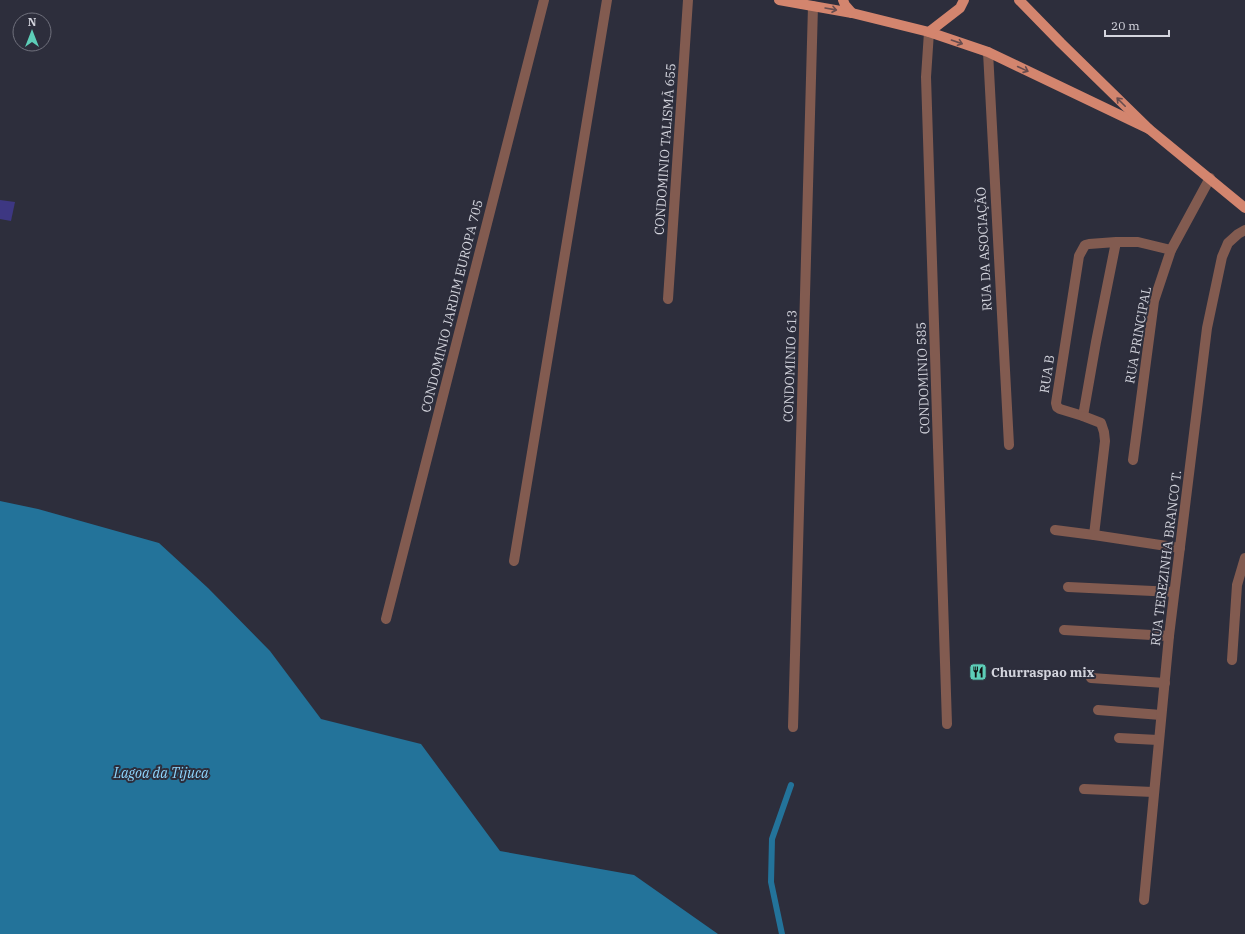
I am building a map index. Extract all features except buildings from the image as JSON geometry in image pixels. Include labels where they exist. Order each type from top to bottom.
[{"type":"main road","points":[[779,0],[852,13],[929,32],[988,52],[1149,129]]},
{"type":"main road","points":[[843,0],[845,5],[852,13]]},
{"type":"main road","points":[[929,32],[960,8],[964,0]]},
{"type":"main road","points":[[1019,0],[1149,129],[1245,208]]},
{"type":"street","name":"CONDOMINIO JARDIM EUROPA 705","points":[[386,619],[544,0]]},
{"type":"street","points":[[514,561],[607,0]]},
{"type":"street","name":"CONDOMINIO TALISMÃ 655","points":[[668,299],[688,0]]},
{"type":"street","name":"CONDOMINIO 613","points":[[793,727],[813,6]]},
{"type":"street","name":"CONDOMINIO 585","points":[[929,32],[926,85],[947,724]]},
{"type":"street","name":"RUA DA ASOCIAÇÃO","points":[[988,52],[1008,445]]},
{"type":"street","name":"RUA PRINCIPAL","points":[[1133,460],[1154,301],[1171,250],[1210,178]]},
{"type":"street","name":"RUA TEREZINHA BRANCO T.","points":[[1144,900],[1153,792],[1169,636],[1207,328],[1222,257],[1228,243],[1245,230]]},
{"type":"street","points":[[1083,416],[1116,242]]},
{"type":"street","name":"RUA B","points":[[1094,535],[1105,441],[1104,432],[1101,423],[1060,409],[1057,407],[1056,403],[1079,256],[1085,246],[1089,244],[1116,242],[1138,242],[1171,250]]},
{"type":"street","points":[[1055,530],[1180,548]]},
{"type":"street","points":[[1232,660],[1236,585],[1245,558]]},
{"type":"street","points":[[1068,587],[1174,592]]},
{"type":"street","points":[[1064,630],[1169,636]]},
{"type":"street","points":[[1091,678],[1165,683]]},
{"type":"street","points":[[1098,710],[1161,715]]},
{"type":"street","points":[[1119,738],[1158,740]]},
{"type":"street","points":[[1084,789],[1153,792]]},
{"type":"water","name":"Lagoa da Tijuca","points":[[0,501],[38,509],[159,543],[208,588],[270,651],[321,719],[421,744],[500,851],[634,875],[718,934],[0,934]]},
{"type":"waterway","points":[[782,934],[771,882],[772,839],[791,785]]},
{"type":"place","name":"Churraspao mix","points":[[978,672]]}]
